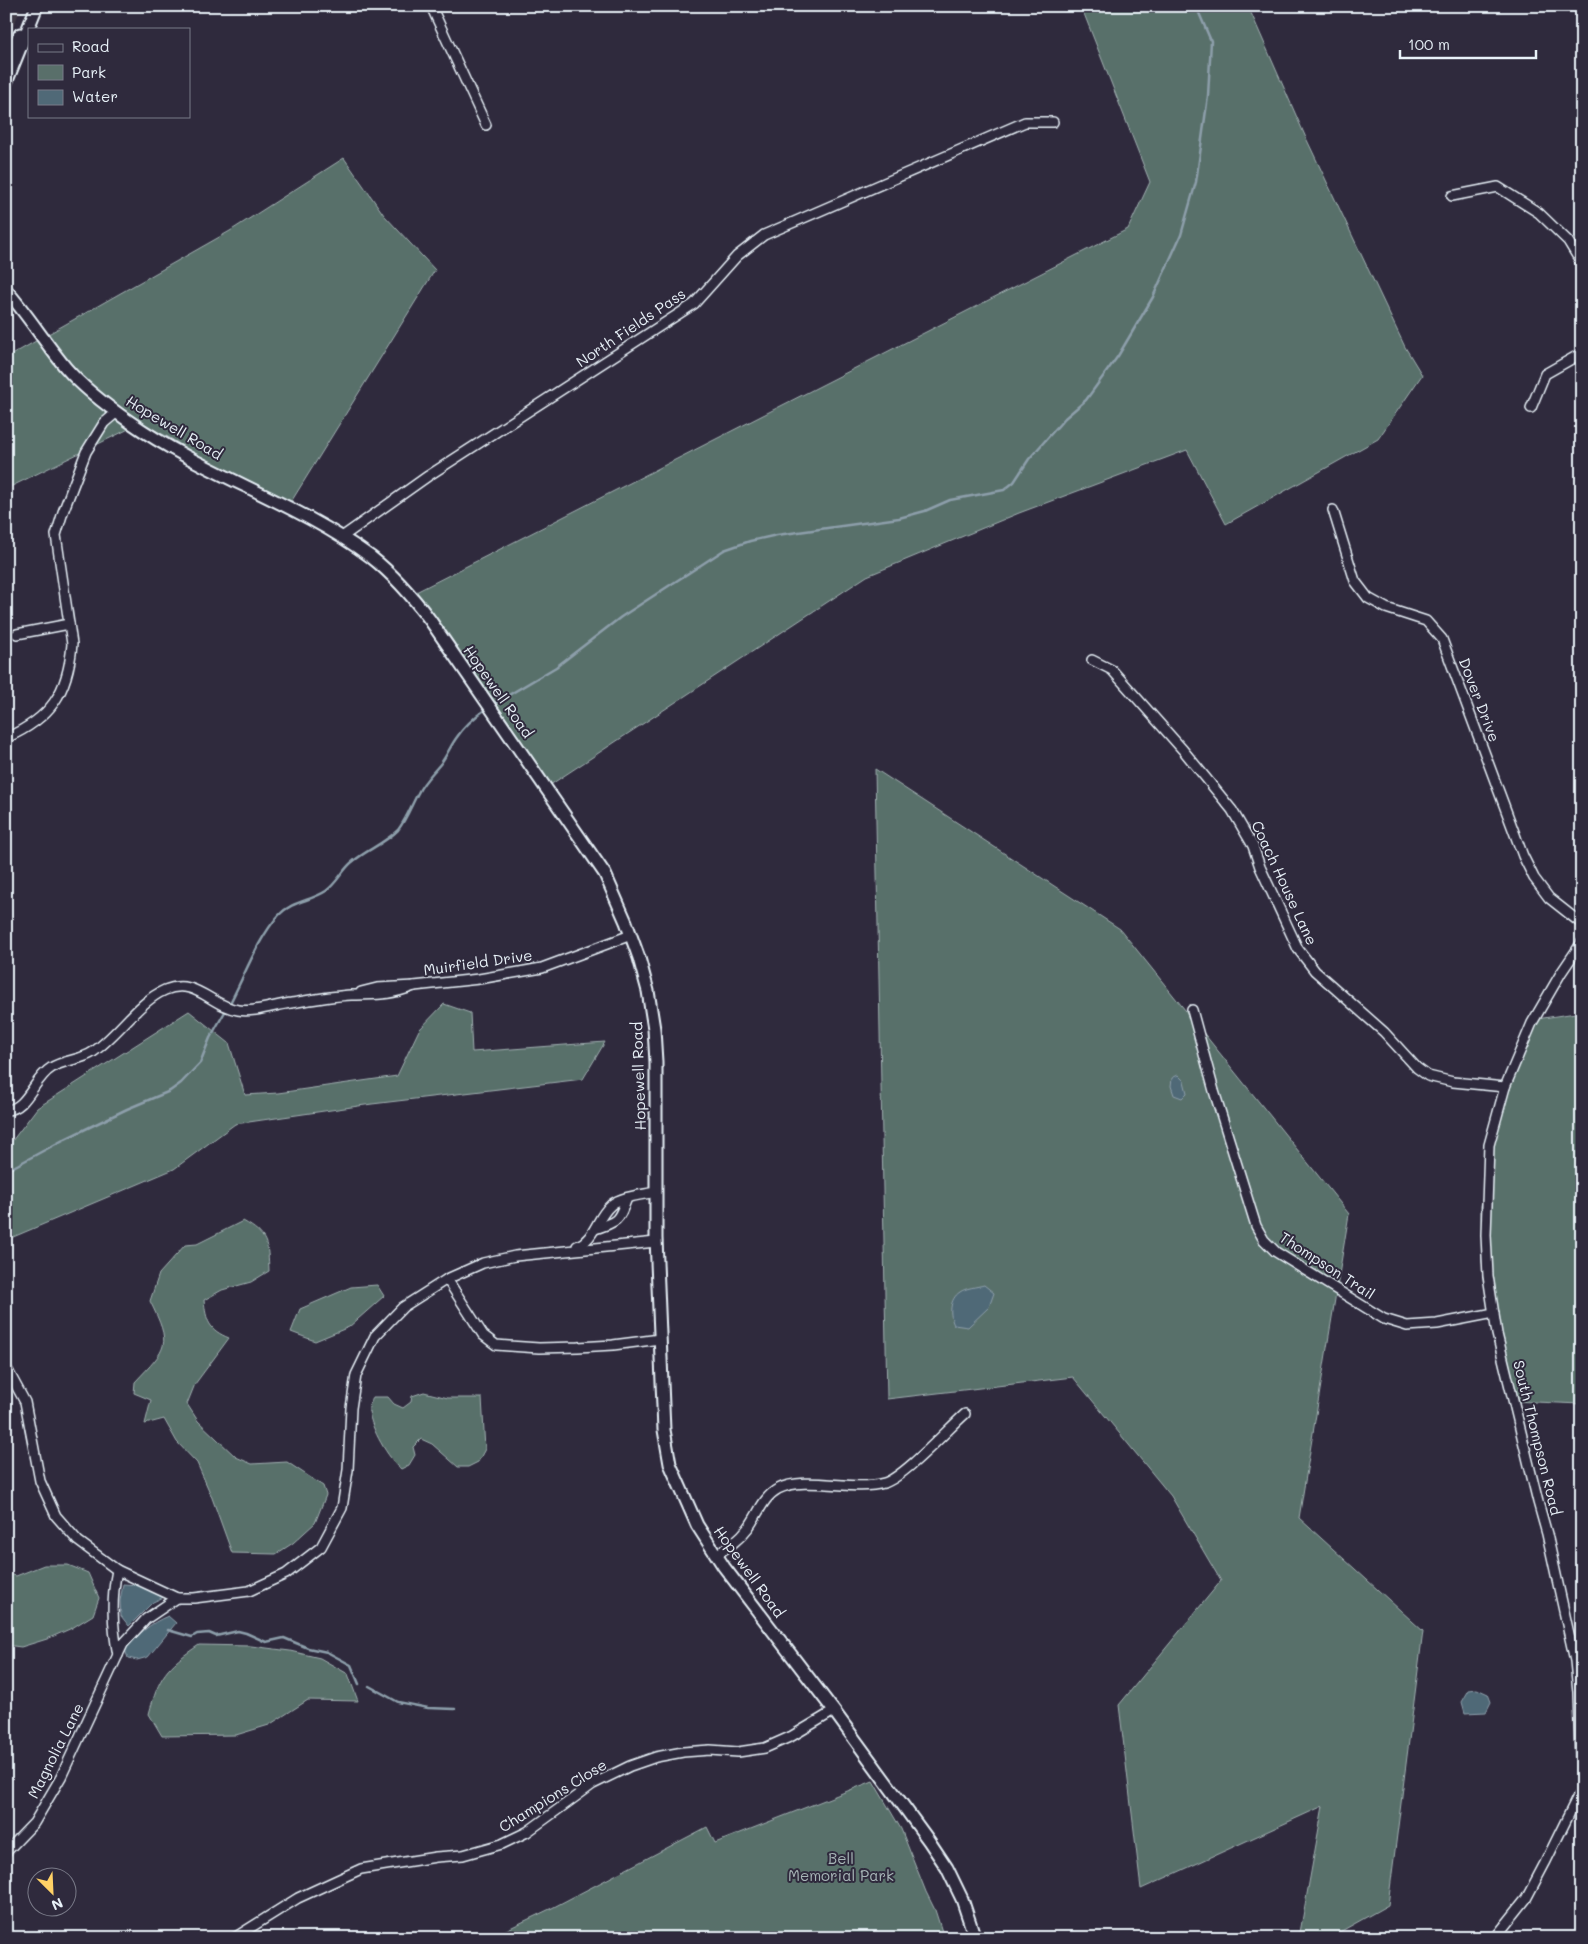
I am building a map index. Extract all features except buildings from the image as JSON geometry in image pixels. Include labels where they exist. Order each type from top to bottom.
[{"type":"street","points":[[6,58],[36,6]]},
{"type":"street","points":[[6,83],[36,6]]},
{"type":"street","points":[[431,6],[486,125]]},
{"type":"street","name":"North Fields Pass","points":[[342,537],[436,471],[694,304],[737,256],[764,235],[1025,122],[1053,122]]},
{"type":"street","points":[[1452,196],[1498,187],[1539,213],[1568,241],[1582,264]]},
{"type":"street","name":"Hopewell Road","points":[[7,285],[17,303],[68,369],[97,398],[167,445],[342,537],[372,558],[401,584],[430,620],[605,874],[631,935],[648,991],[654,1029],[656,1062],[656,1242],[664,1430],[670,1464],[697,1525],[716,1555],[834,1710],[947,1868],[962,1900],[975,1938]]},
{"type":"street","points":[[1531,408],[1545,374],[1582,353]]},
{"type":"street","points":[[6,738],[38,720],[58,698],[70,662],[72,644],[56,535],[86,452],[104,423],[116,412]]},
{"type":"street","name":"Dover Drive","points":[[1333,510],[1354,581],[1368,598],[1386,608],[1426,621],[1442,639],[1523,856],[1534,878],[1549,898],[1582,924]]},
{"type":"street","points":[[17,634],[69,624]]},
{"type":"street","name":"Coach House Lane","points":[[1092,660],[1112,670],[1183,750],[1232,810],[1247,834],[1298,949],[1315,971],[1384,1032],[1417,1068],[1428,1076],[1453,1082],[1505,1087]]},
{"type":"street","name":"Muirfield Drive","points":[[6,1110],[13,1110],[21,1104],[50,1068],[78,1060],[95,1051],[148,1001],[164,990],[175,987],[190,987],[221,1003],[240,1010],[351,995],[390,994],[414,986],[488,978],[542,968],[631,935]]},
{"type":"street","name":"South Thompson Road","points":[[1495,1938],[1526,1898],[1581,1790],[1578,1692],[1574,1662],[1547,1534],[1494,1313],[1488,1276],[1486,1234],[1489,1145],[1505,1087],[1532,1023],[1561,973],[1582,942]]},
{"type":"street","name":"Thompson Trail","points":[[1192,1010],[1214,1091],[1256,1226],[1264,1240],[1276,1252],[1384,1319],[1407,1326],[1437,1324],[1494,1313]]},
{"type":"street","points":[[567,1250],[586,1242],[595,1229],[601,1215],[613,1204],[627,1198],[656,1192]]},
{"type":"street","points":[[595,1229],[619,1219],[627,1198]]},
{"type":"street","points":[[6,1367],[25,1402],[40,1481],[56,1516],[78,1541],[117,1570],[177,1598],[194,1598],[249,1591],[286,1574],[322,1547],[342,1508],[348,1470],[351,1408],[356,1374],[375,1336],[403,1307],[447,1279],[483,1263],[515,1256],[656,1242]]},
{"type":"street","points":[[447,1279],[482,1335],[496,1345],[540,1348],[578,1347],[614,1345],[660,1339]]},
{"type":"street","points":[[716,1555],[737,1541],[770,1495],[778,1490],[798,1484],[870,1486],[890,1481],[905,1470],[965,1414]]},
{"type":"street","points":[[117,1570],[113,1591],[112,1615],[118,1655]]},
{"type":"street","name":"Magnolia Lane","points":[[6,1852],[34,1823],[61,1777],[123,1644],[146,1619],[177,1598]]},
{"type":"street","name":"Champions Close","points":[[234,1938],[298,1898],[362,1869],[436,1857],[463,1855],[502,1844],[527,1832],[594,1784],[630,1766],[656,1757],[683,1752],[710,1750],[738,1752],[765,1748],[792,1736],[834,1710]]},
{"type":"shaded area","points":[[6,6],[22,6],[6,43]]},
{"type":"green space","points":[[1081,6],[1248,6],[1306,138],[1405,347],[1422,375],[1378,439],[1226,524],[1187,450],[1019,513],[867,576],[550,785],[516,733],[479,688],[414,593],[1128,229],[1150,182]]},
{"type":"green space","points":[[344,158],[384,215],[435,270],[286,510],[170,438],[141,423],[12,486],[6,491],[6,358],[230,231]]},
{"type":"green space","points":[[875,769],[1120,929],[1349,1214],[1299,1518],[1423,1631],[1388,1905],[1329,1938],[1299,1938],[1323,1806],[1141,1889],[1119,1705],[1221,1581],[1171,1496],[1073,1377],[887,1399]]},
{"type":"green space","points":[[444,1004],[470,1013],[472,1052],[605,1042],[583,1079],[372,1104],[235,1124],[174,1169],[6,1240],[6,1149],[37,1108],[189,1011],[229,1043],[245,1095],[278,1093],[397,1076],[419,1030]]},
{"type":"green space","points":[[1582,1012],[1582,1404],[1511,1401],[1482,1262],[1481,1206],[1498,1109],[1537,1019]]},
{"type":"green space","points":[[243,1221],[257,1231],[265,1241],[269,1271],[251,1282],[222,1290],[204,1300],[210,1324],[217,1332],[229,1338],[195,1384],[187,1404],[198,1421],[236,1457],[252,1464],[287,1462],[323,1486],[326,1495],[315,1523],[293,1543],[276,1554],[232,1553],[197,1463],[177,1442],[164,1419],[145,1424],[151,1400],[134,1393],[135,1382],[154,1361],[163,1345],[162,1328],[150,1301],[159,1274],[185,1245],[197,1244]]},
{"type":"green space","points":[[377,1285],[384,1296],[349,1327],[315,1341],[291,1332],[300,1309],[351,1287]]},
{"type":"green space","points":[[424,1392],[448,1398],[482,1398],[485,1449],[478,1462],[468,1467],[458,1467],[432,1444],[421,1439],[413,1447],[415,1455],[409,1465],[401,1469],[391,1458],[381,1443],[370,1418],[369,1409],[373,1397],[388,1397],[394,1404],[403,1408],[411,1402],[412,1396]]},
{"type":"green space","points":[[44,1565],[68,1565],[88,1573],[99,1598],[93,1615],[72,1628],[47,1639],[21,1647],[6,1645],[6,1573],[16,1576]]},
{"type":"green space","points":[[199,1645],[251,1646],[290,1651],[320,1658],[348,1674],[358,1701],[308,1700],[269,1725],[236,1735],[162,1736],[149,1714],[156,1690],[171,1666]]},
{"type":"green space","name":"Bell Memorial Park","points":[[873,1781],[901,1829],[935,1910],[944,1938],[489,1938],[552,1908],[707,1827],[715,1843]]},
{"type":"water","points":[[1178,1075],[1184,1081],[1187,1093],[1182,1098],[1174,1095],[1171,1086],[1172,1078]]},
{"type":"water","points":[[984,1285],[994,1293],[989,1307],[968,1327],[954,1325],[951,1317],[951,1307],[956,1295],[965,1290]]},
{"type":"water","points":[[123,1584],[138,1585],[164,1597],[153,1602],[129,1626],[121,1616],[120,1601]]},
{"type":"water","points":[[168,1616],[176,1623],[148,1657],[137,1660],[128,1658],[125,1650],[134,1639],[144,1630]]},
{"type":"water","points":[[1477,1689],[1488,1694],[1491,1702],[1486,1712],[1465,1713],[1462,1702],[1469,1690]]},
{"type":"waterway","points":[[492,705],[556,667],[621,617],[724,550],[750,541],[777,535],[899,518],[925,511],[950,500],[1004,490],[1014,482],[1029,459],[1065,418],[1086,400],[1118,356],[1153,297],[1181,235],[1196,182],[1208,96],[1211,41],[1196,6]]},
{"type":"waterway","points":[[229,1005],[271,924],[284,910],[326,891],[351,863],[398,830],[425,781],[441,763],[460,733],[487,708]]},
{"type":"waterway","points":[[6,1171],[65,1139],[127,1109],[170,1091],[181,1083],[200,1063],[210,1038],[226,1010]]},
{"type":"waterway","points":[[168,1630],[192,1637],[197,1634],[209,1633],[216,1636],[238,1631],[266,1642],[284,1638],[308,1648],[327,1652],[351,1665],[359,1684]]},
{"type":"waterway","points":[[369,1686],[398,1702],[428,1708],[455,1709]]}]
